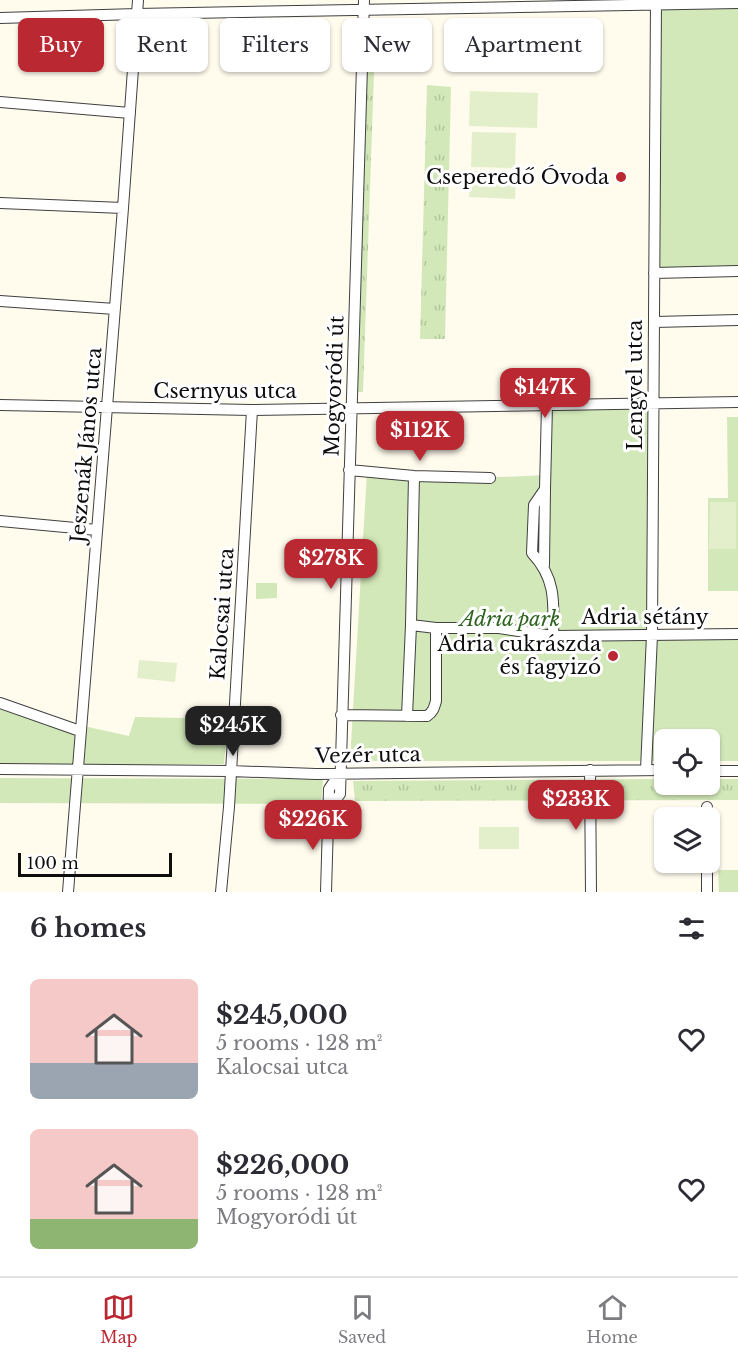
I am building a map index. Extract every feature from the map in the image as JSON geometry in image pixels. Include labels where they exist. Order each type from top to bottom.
[{"type":"street","name":"Jeszenák János utca","points":[[68,892],[138,0]]},
{"type":"street","name":"Lengyel utca","points":[[646,770],[652,635],[655,3]]},
{"type":"street","points":[[0,18],[364,5],[738,3]]},
{"type":"street","name":"Mogyoródi út","points":[[326,892],[329,789],[340,773],[364,5]]},
{"type":"street","points":[[0,102],[130,113]]},
{"type":"street","points":[[0,203],[123,208]]},
{"type":"street","points":[[654,273],[738,271]]},
{"type":"street","points":[[0,301],[115,309]]},
{"type":"street","points":[[654,322],[738,321]]},
{"type":"street","name":"Csernyus utca","points":[[0,405],[252,410],[738,402]]},
{"type":"street","name":"Adria sétány","points":[[547,405],[545,489],[534,505],[532,553],[544,565],[554,596],[553,636]]},
{"type":"street","name":"Kalocsai utca","points":[[220,892],[229,807],[252,410]]},
{"type":"street","points":[[349,470],[414,476],[490,478]]},
{"type":"street","points":[[407,716],[414,476]]},
{"type":"street","points":[[0,521],[97,530]]},
{"type":"street","name":"Adria sétány","points":[[411,625],[436,628],[499,627],[524,633],[553,636],[738,634]]},
{"type":"street","points":[[341,715],[427,716],[434,709],[436,628]]},
{"type":"street","points":[[0,703],[80,730]]},
{"type":"street","name":"Vezér utca","points":[[0,769],[316,774],[654,770]]},
{"type":"street","points":[[590,770],[591,892]]},
{"type":"street","points":[[720,771],[738,771]]},
{"type":"street","points":[[707,873],[707,892]]},
{"type":"green space","points":[[655,0],[738,0],[738,272],[654,273]]},
{"type":"green space","points":[[365,72],[374,72],[363,392],[354,392]]},
{"type":"green space","points":[[427,85],[451,87],[445,339],[420,339]]},
{"type":"green space","points":[[470,91],[538,93],[537,128],[469,126]]},
{"type":"green space","points":[[472,132],[516,133],[515,168],[471,167]]},
{"type":"green space","points":[[470,171],[516,172],[515,199],[469,197]]},
{"type":"green space","name":"Adria park","points":[[653,403],[652,635],[738,634],[738,761],[720,761],[720,729],[654,729],[654,761],[350,761],[367,472],[456,477],[545,475],[547,405]]},
{"type":"green space","points":[[727,417],[738,417],[738,591],[708,591],[708,498],[728,498]]},
{"type":"green space","points":[[710,502],[736,502],[736,549],[709,549]]},
{"type":"green space","points":[[256,583],[277,583],[277,598],[256,599]]},
{"type":"green space","points":[[139,660],[177,663],[175,682],[137,678]]},
{"type":"green space","points":[[0,702],[129,736],[135,717],[228,719],[224,764],[0,767]]},
{"type":"green space","points":[[0,778],[323,779],[321,804],[0,803]]},
{"type":"green space","points":[[654,779],[654,795],[720,795],[720,779],[738,779],[738,800],[355,801],[353,781]]},
{"type":"green space","points":[[479,827],[519,827],[519,849],[479,849]]},
{"type":"green space","points":[[720,870],[738,870],[738,892],[719,892]]},
{"type":"place","name":"Cseperedő Óvoda","points":[[621,177]]},
{"type":"place","name":"Adria cukrászda és fagyizó","points":[[613,656]]}]
